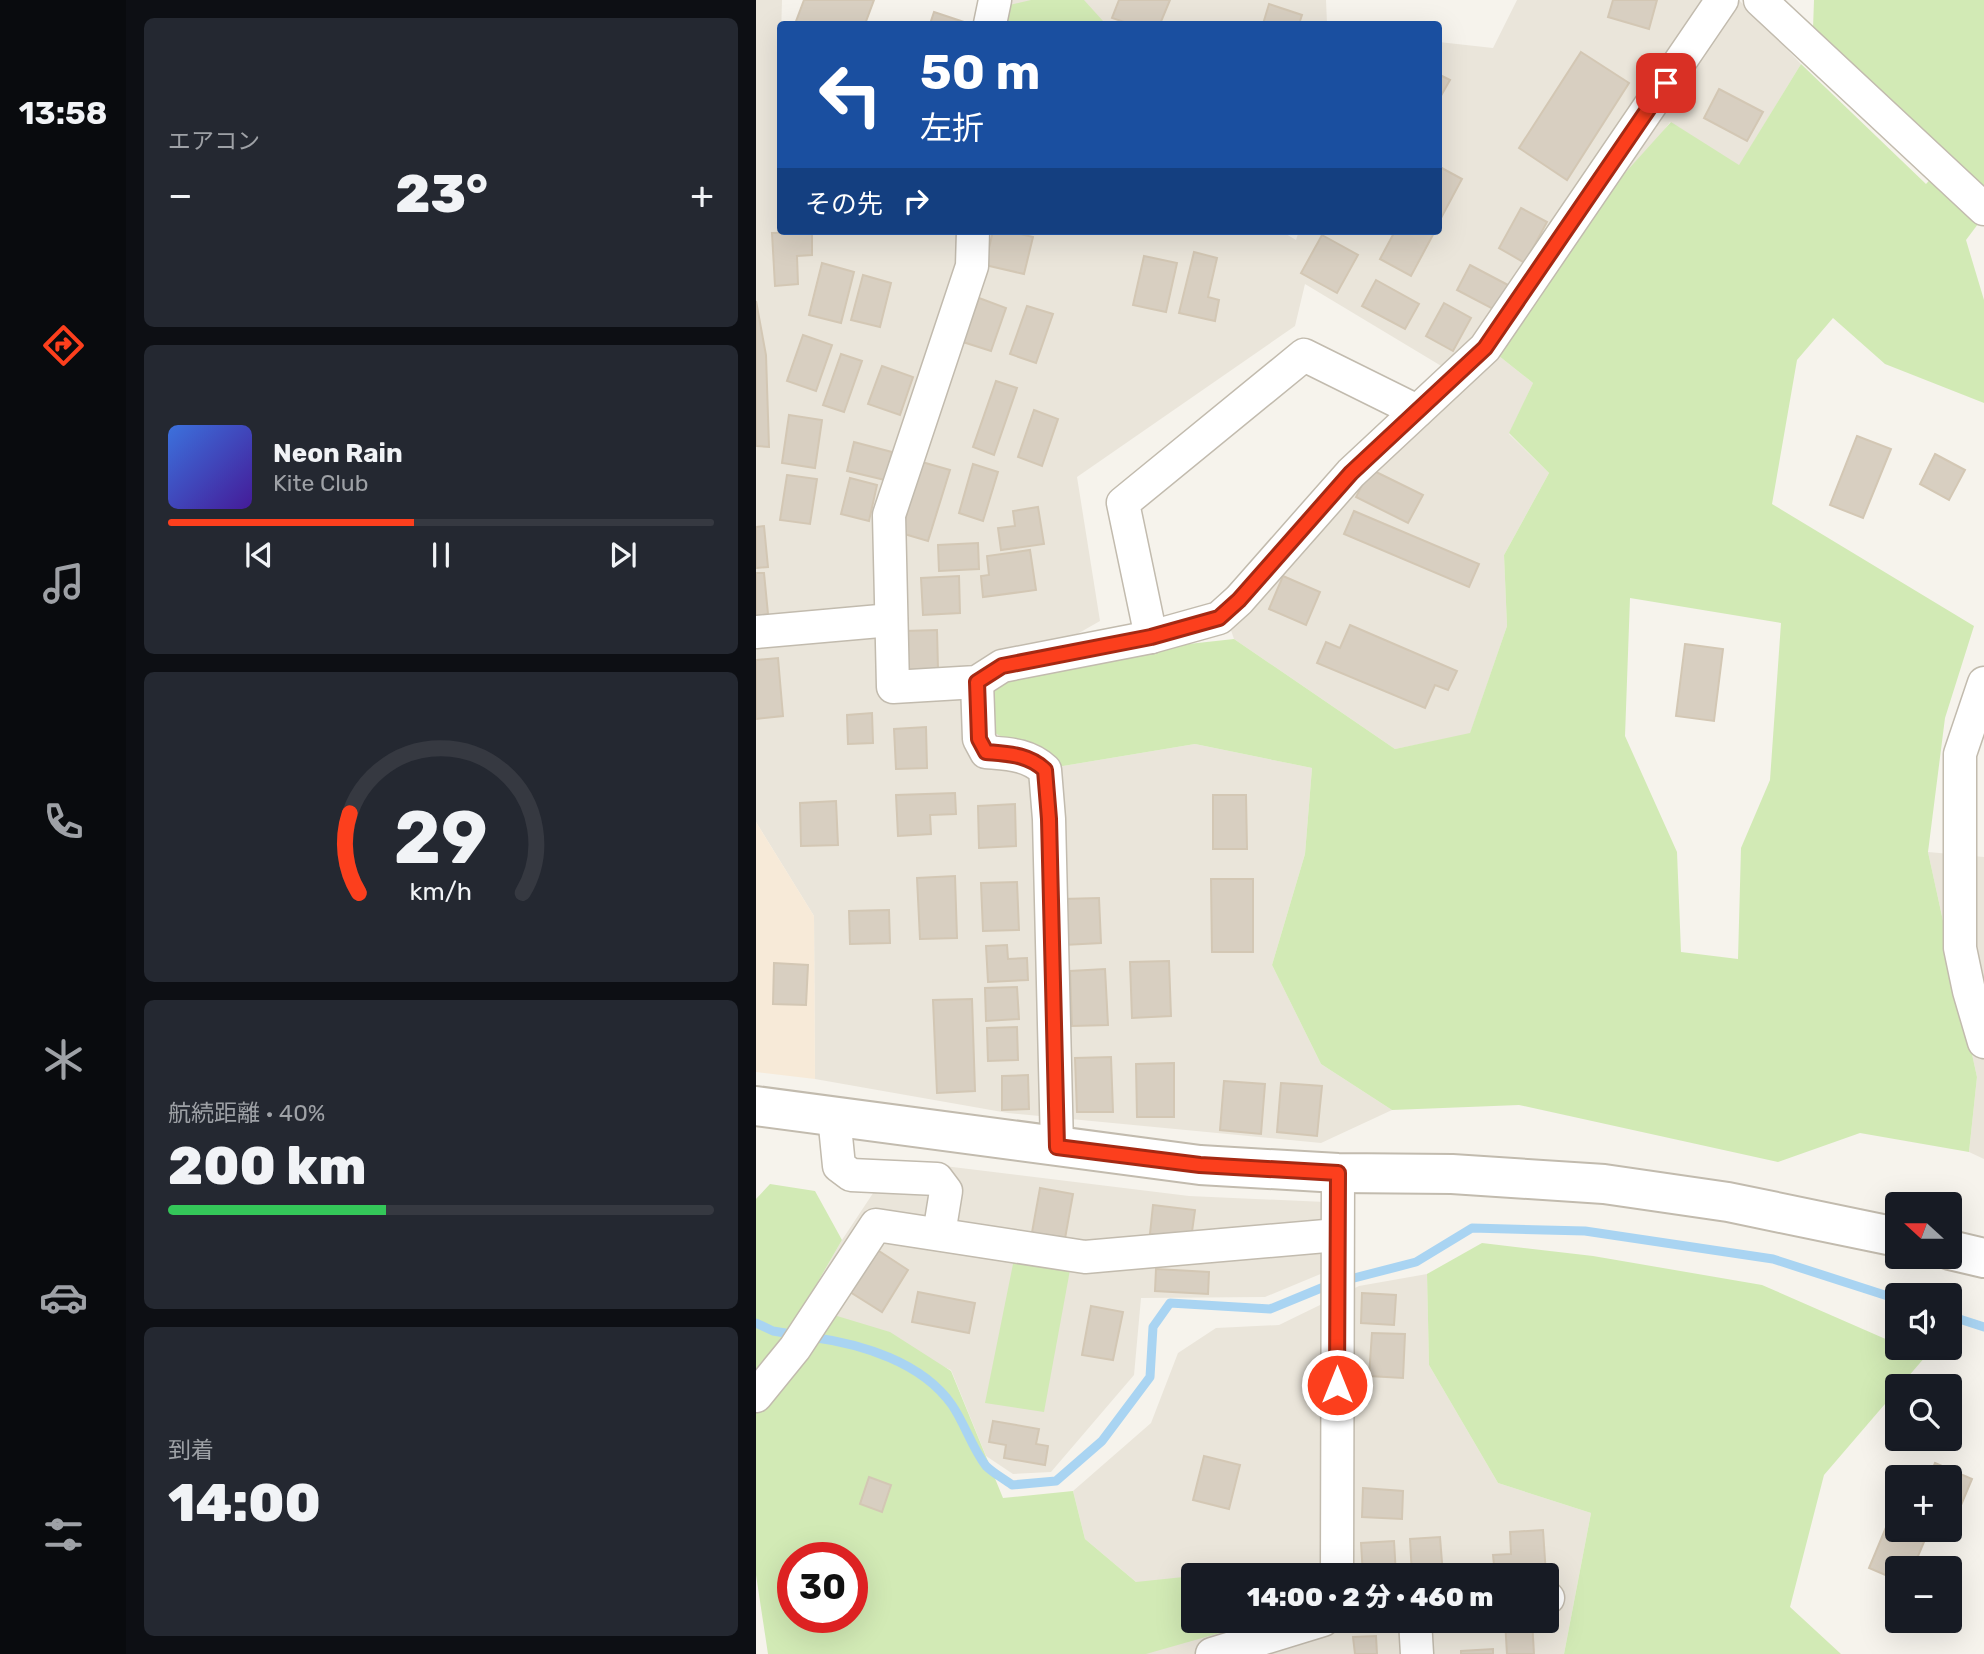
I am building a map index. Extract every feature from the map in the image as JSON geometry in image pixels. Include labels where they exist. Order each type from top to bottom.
[{"type":"street","points":[[991,21],[995,0]]},
{"type":"street","points":[[973,235],[971,266],[889,514],[893,687],[977,682],[1002,666],[1151,637],[1219,618],[1239,600],[1351,473],[1485,348],[1722,0]]},
{"type":"street","points":[[1760,0],[1984,209]]},
{"type":"street","points":[[1151,637],[1123,503],[1304,355],[1417,411]]},
{"type":"street","points":[[756,632],[891,620]]},
{"type":"street","points":[[977,682],[979,739],[986,752],[1034,760],[1045,770],[1049,819],[1057,1147]]},
{"type":"street","points":[[1984,683],[1961,754],[1960,948],[1976,992],[1984,1042]]},
{"type":"street","points":[[756,1106],[1200,1165],[1338,1173],[1452,1174],[1604,1184],[1728,1202],[1885,1235]]},
{"type":"street","points":[[834,1116],[839,1166],[852,1175],[937,1179],[946,1191],[939,1234]]},
{"type":"street","points":[[1337,1563],[1338,1173]]},
{"type":"street","points":[[756,1396],[795,1348],[876,1224],[1085,1257],[1337,1235]]},
{"type":"street","points":[[1962,1253],[1984,1258]]},
{"type":"street","points":[[1415,1633],[1416,1654]]},
{"type":"street","points":[[1212,1654],[1306,1634]]},
{"type":"shaded area","points":[[756,0],[782,0],[781,21],[777,21],[777,235],[1288,235],[1296,240],[1298,235],[1442,235],[1442,42],[1493,48],[1517,0],[1739,0],[1801,64],[1739,166],[1670,122],[1499,356],[1533,383],[1509,434],[1549,473],[1504,555],[1507,626],[1470,734],[1395,749],[1234,639],[1219,595],[1443,367],[1305,284],[1295,326],[1077,477],[1100,621],[989,684],[1057,767],[1195,744],[1312,768],[1305,854],[1272,965],[1321,1064],[1392,1110],[1321,1143],[1008,1113],[815,1079],[814,916],[756,822]]},
{"type":"shaded area","points":[[987,0],[1326,0],[1327,21],[984,21]]},
{"type":"shaded area","points":[[756,822],[814,916],[815,1079],[756,1072]]},
{"type":"shaded area","points":[[1928,852],[1984,857],[1984,1159],[1969,1152],[1977,1077]]},
{"type":"shaded area","points":[[895,1160],[1189,1196],[1325,1202],[1323,1273],[1265,1297],[1141,1298],[1134,1375],[1051,1472],[1013,1474],[986,1456],[951,1370],[804,1306],[842,1240]]},
{"type":"shaded area","points":[[1427,1274],[1429,1365],[1498,1483],[1591,1513],[1564,1654],[1134,1654],[1136,1582],[1085,1539],[1073,1491],[1151,1423],[1178,1353],[1216,1328],[1279,1325],[1359,1286]]},
{"type":"green space","points":[[1031,0],[1084,0],[1103,21],[1003,21],[1005,6]]},
{"type":"green space","points":[[1814,0],[1984,0],[1984,216],[1966,240],[1984,300],[1984,403],[1885,364],[1833,318],[1797,360],[1772,504],[1974,626],[1945,718],[1928,852],[1977,1077],[1969,1152],[1860,1133],[1778,1162],[1519,1105],[1392,1110],[1321,1064],[1272,965],[1305,854],[1312,768],[1195,744],[1057,767],[995,733],[989,684],[1152,648],[1234,639],[1395,749],[1470,733],[1507,626],[1504,555],[1549,473],[1509,433],[1533,383],[1499,356],[1607,193],[1671,122],[1739,165],[1801,64],[1926,184],[1947,161],[1813,29]],"holes":[[[1630,598],[1781,623],[1770,780],[1741,848],[1738,959],[1681,952],[1677,852],[1625,736]]]},
{"type":"green space","points":[[770,1184],[815,1191],[842,1240],[804,1306],[890,1332],[951,1371],[1003,1498],[1073,1491],[1085,1539],[1136,1582],[1181,1577],[1181,1633],[1220,1633],[1146,1654],[768,1654],[756,1575],[756,1199]]},
{"type":"green space","points":[[1482,1243],[1593,1256],[1762,1285],[1885,1339],[1885,1360],[1923,1360],[1910,1374],[1885,1374],[1885,1404],[1824,1475],[1790,1607],[1841,1654],[1564,1654],[1591,1513],[1498,1483],[1429,1365],[1427,1274]]},
{"type":"green space","points":[[1014,1259],[1070,1270],[1044,1412],[985,1403]]},
{"type":"building","points":[[804,0],[874,0],[866,21],[796,21]]},
{"type":"building","points":[[1119,0],[1170,0],[1161,21],[1121,21],[1112,18]]},
{"type":"building","points":[[1613,0],[1657,0],[1649,29],[1608,17]]},
{"type":"building","points":[[1269,4],[1302,15],[1300,21],[1264,21]]},
{"type":"building","points":[[934,12],[961,21],[931,21]]},
{"type":"building","points":[[1581,52],[1629,83],[1567,180],[1519,148]]},
{"type":"building","points":[[1442,76],[1450,80],[1442,94]]},
{"type":"building","points":[[1719,89],[1763,112],[1747,141],[1704,118]]},
{"type":"building","points":[[1442,168],[1462,179],[1442,216]]},
{"type":"building","points":[[1521,208],[1547,222],[1525,263],[1499,248]]},
{"type":"building","points":[[772,233],[812,235],[812,255],[797,256],[798,284],[775,286]]},
{"type":"building","points":[[992,235],[1033,237],[1024,274],[985,265]]},
{"type":"building","points":[[1322,235],[1358,255],[1337,293],[1301,273]]},
{"type":"building","points":[[1393,235],[1433,235],[1411,276],[1380,259]]},
{"type":"building","points":[[1194,252],[1217,258],[1208,297],[1219,300],[1215,321],[1179,313]]},
{"type":"building","points":[[1144,256],[1177,263],[1166,312],[1133,305]]},
{"type":"building","points":[[822,263],[854,272],[841,323],[809,315]]},
{"type":"building","points":[[1470,265],[1508,285],[1495,310],[1457,290]]},
{"type":"building","points":[[863,275],[891,283],[880,327],[851,320]]},
{"type":"building","points":[[1376,280],[1419,304],[1405,329],[1362,306]]},
{"type":"building","points":[[979,298],[1006,308],[991,351],[963,342]]},
{"type":"building","points":[[756,301],[766,355],[769,447],[756,446]]},
{"type":"building","points":[[1444,303],[1471,318],[1453,351],[1426,336]]},
{"type":"building","points":[[1027,306],[1053,314],[1036,363],[1010,354]]},
{"type":"building","points":[[803,335],[832,345],[816,391],[787,381]]},
{"type":"building","points":[[841,354],[862,361],[844,412],[823,405]]},
{"type":"building","points":[[882,366],[913,377],[900,415],[868,404]]},
{"type":"building","points":[[996,381],[1017,388],[994,455],[973,447]]},
{"type":"building","points":[[1034,410],[1058,419],[1042,466],[1018,457]]},
{"type":"building","points":[[789,415],[822,420],[815,468],[782,463]]},
{"type":"building","points":[[1857,436],[1891,449],[1863,518],[1830,505]]},
{"type":"building","points":[[854,442],[892,452],[885,480],[847,471]]},
{"type":"building","points":[[1935,454],[1965,470],[1949,500],[1920,484]]},
{"type":"building","points":[[922,462],[950,470],[928,541],[901,533]]},
{"type":"building","points":[[973,464],[998,472],[983,521],[959,513]]},
{"type":"building","points":[[1370,469],[1423,495],[1408,523],[1356,497]]},
{"type":"building","points":[[787,475],[817,479],[810,524],[780,520]]},
{"type":"building","points":[[850,478],[877,485],[869,521],[841,514]]},
{"type":"building","points":[[1038,507],[1044,544],[1001,550],[998,528],[1015,526],[1013,511]]},
{"type":"building","points":[[1354,511],[1479,564],[1469,587],[1344,534]]},
{"type":"building","points":[[764,526],[768,567],[756,568],[756,527]]},
{"type":"building","points":[[978,543],[979,569],[939,571],[938,545]]},
{"type":"building","points":[[1030,550],[1036,590],[983,597],[981,576],[989,575],[987,556]]},
{"type":"building","points":[[756,573],[764,573],[768,614],[756,616]]},
{"type":"building","points":[[959,576],[960,613],[923,615],[921,578]]},
{"type":"building","points":[[1283,576],[1320,592],[1306,625],[1269,609]]},
{"type":"building","points":[[1350,625],[1457,671],[1448,690],[1435,685],[1425,708],[1317,663],[1326,642],[1340,648]]},
{"type":"building","points":[[937,630],[938,669],[907,670],[905,631]]},
{"type":"building","points":[[1685,644],[1723,649],[1714,721],[1676,716]]},
{"type":"building","points":[[778,658],[783,716],[756,719],[756,660]]},
{"type":"building","points":[[872,713],[873,743],[848,744],[847,715]]},
{"type":"building","points":[[926,727],[927,768],[896,769],[894,729]]},
{"type":"building","points":[[955,793],[956,814],[930,815],[931,834],[898,836],[896,795]]},
{"type":"building","points":[[1213,795],[1246,795],[1247,849],[1213,849]]},
{"type":"building","points":[[836,801],[838,845],[801,846],[800,803]]},
{"type":"building","points":[[1015,804],[1016,846],[979,848],[978,806]]},
{"type":"building","points":[[955,876],[957,938],[920,939],[917,878]]},
{"type":"building","points":[[1211,879],[1253,879],[1253,952],[1212,952]]},
{"type":"building","points":[[1017,882],[1019,930],[983,931],[981,883]]},
{"type":"building","points":[[1099,898],[1101,943],[1064,945],[1062,899]]},
{"type":"building","points":[[889,910],[890,943],[850,944],[849,911]]},
{"type":"building","points":[[1007,945],[1008,959],[1027,958],[1028,980],[988,982],[986,946]]},
{"type":"building","points":[[1169,961],[1171,1016],[1132,1018],[1130,962]]},
{"type":"building","points":[[774,963],[808,965],[806,1005],[773,1004]]},
{"type":"building","points":[[1105,969],[1108,1025],[1072,1026],[1070,971]]},
{"type":"building","points":[[1017,987],[1019,1019],[986,1021],[985,988]]},
{"type":"building","points":[[972,999],[975,1091],[937,1093],[933,1000]]},
{"type":"building","points":[[1017,1027],[1018,1060],[988,1061],[987,1028]]},
{"type":"building","points":[[1111,1057],[1113,1112],[1077,1112],[1075,1058]]},
{"type":"building","points":[[1174,1063],[1174,1117],[1137,1117],[1136,1064]]},
{"type":"building","points":[[1028,1075],[1029,1109],[1002,1110],[1002,1076]]},
{"type":"building","points":[[1224,1081],[1265,1084],[1261,1134],[1220,1130]]},
{"type":"building","points":[[1281,1083],[1322,1086],[1317,1136],[1277,1132]]},
{"type":"building","points":[[1040,1188],[1073,1194],[1064,1244],[1031,1238]]},
{"type":"building","points":[[1153,1205],[1195,1210],[1191,1239],[1150,1234]]},
{"type":"building","points":[[876,1249],[908,1270],[882,1312],[850,1292]]},
{"type":"building","points":[[1156,1269],[1209,1272],[1208,1294],[1155,1291]]},
{"type":"building","points":[[918,1292],[975,1303],[969,1333],[912,1322]]},
{"type":"building","points":[[1362,1293],[1396,1295],[1394,1325],[1361,1323]]},
{"type":"building","points":[[1091,1306],[1123,1312],[1113,1360],[1082,1355]]},
{"type":"building","points":[[1372,1333],[1405,1334],[1403,1378],[1369,1376]]},
{"type":"building","points":[[993,1421],[1039,1429],[1036,1444],[1048,1446],[1045,1465],[1004,1458],[1006,1445],[989,1442]]},
{"type":"building","points":[[1204,1456],[1240,1465],[1229,1509],[1193,1500]]},
{"type":"building","points":[[1962,1475],[1972,1479],[1962,1503]]},
{"type":"building","points":[[869,1477],[891,1485],[882,1512],[860,1504]]},
{"type":"building","points":[[1363,1488],[1403,1491],[1402,1519],[1362,1517]]},
{"type":"building","points":[[1543,1530],[1545,1563],[1494,1563],[1493,1555],[1511,1554],[1510,1532]]},
{"type":"building","points":[[1885,1530],[1885,1542],[1924,1542],[1918,1556],[1885,1556],[1885,1575],[1869,1568]]},
{"type":"building","points":[[1440,1537],[1442,1563],[1411,1563],[1410,1539]]},
{"type":"building","points":[[1394,1541],[1395,1563],[1362,1563],[1361,1543]]},
{"type":"building","points":[[1506,1633],[1533,1633],[1534,1654],[1507,1654]]},
{"type":"building","points":[[1376,1636],[1377,1654],[1355,1654],[1353,1637]]},
{"type":"building","points":[[1493,1649],[1493,1654],[1461,1654],[1461,1651]]},
{"type":"waterway","points":[[811,1337],[870,1350],[908,1366],[924,1377],[952,1405],[986,1466],[1012,1485],[1056,1481],[1102,1441],[1150,1377],[1153,1327],[1170,1303],[1270,1309],[1331,1284],[1416,1262],[1472,1228],[1585,1231],[1773,1259],[1885,1295]]},
{"type":"waterway","points":[[1962,1320],[1984,1327]]},
{"type":"waterway","points":[[756,1323],[773,1331],[797,1335]]},
{"type":"route","points":[[1337,1385],[1338,1173],[1200,1165],[1057,1147],[1049,819],[1045,770],[1034,760],[1018,755],[986,752],[979,739],[977,682],[1002,666],[1151,637],[1219,618],[1239,600],[1351,473],[1485,348],[1666,83]]}]
